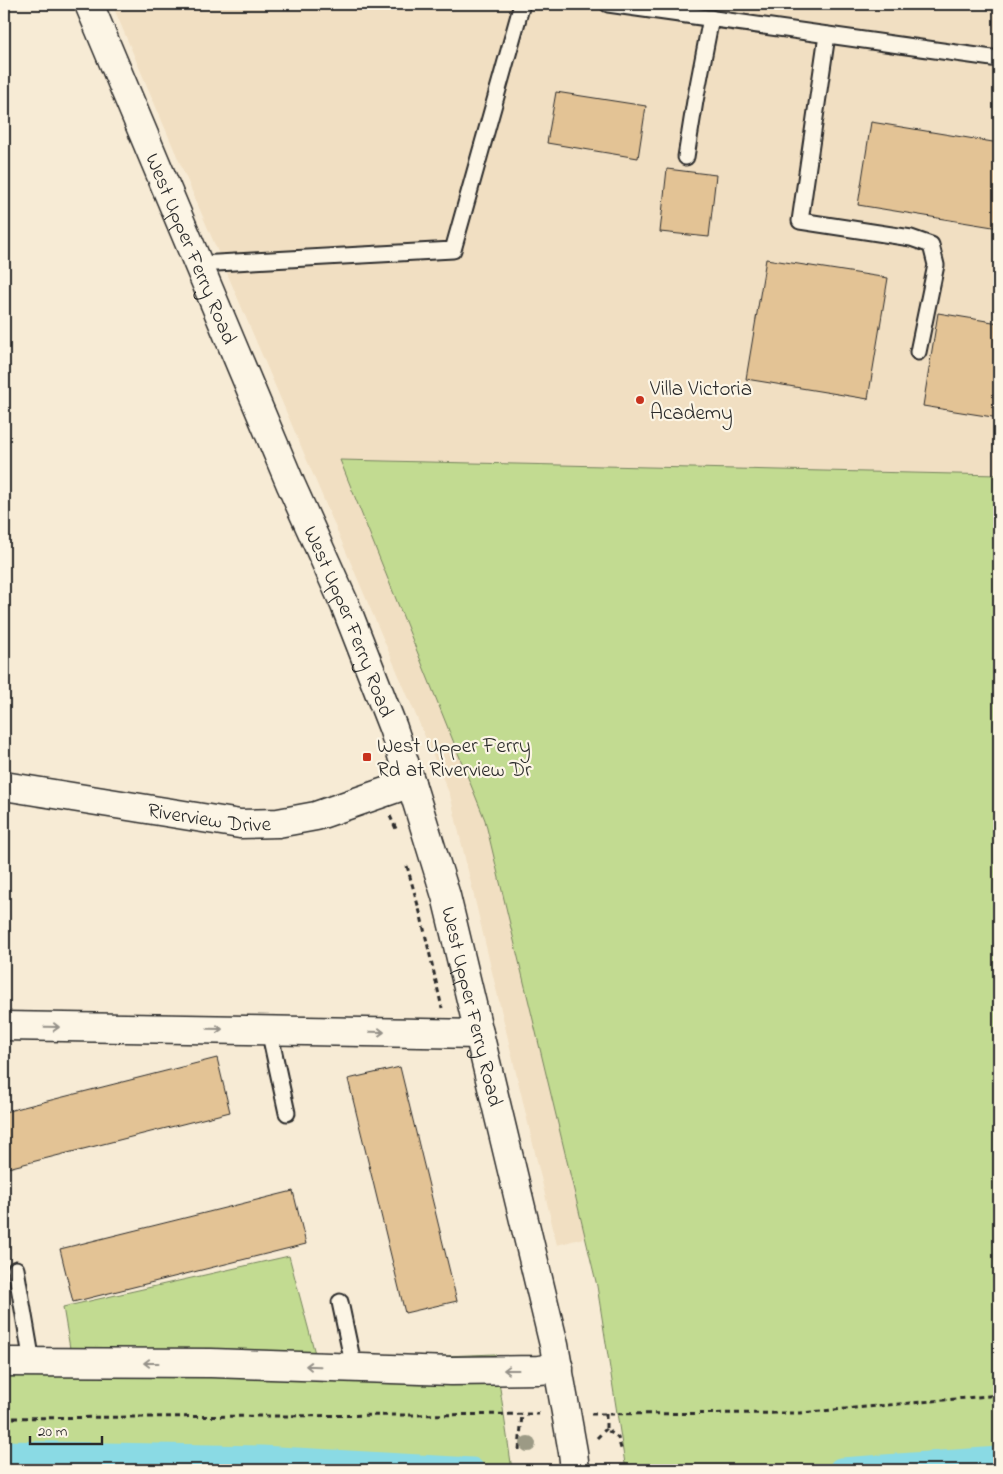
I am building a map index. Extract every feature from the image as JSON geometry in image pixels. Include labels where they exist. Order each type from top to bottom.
[{"type":"main road","name":"West Upper Ferry Road","points":[[89,4],[291,484],[345,605],[411,783],[446,896],[470,1034],[581,1454]]},
{"type":"main road","name":"Riverview Drive","points":[[4,786],[240,824],[278,823],[316,816],[411,783]]},
{"type":"main road","points":[[4,1026],[470,1034]]},
{"type":"main road","points":[[4,1362],[211,1363],[451,1371],[559,1368]]},
{"type":"lane","points":[[199,264],[453,250],[522,4]]},
{"type":"lane","points":[[608,4],[999,59]]},
{"type":"lane","points":[[686,157],[711,18]]},
{"type":"lane","points":[[827,35],[800,221],[911,238],[931,245],[936,265],[918,352]]},
{"type":"lane","points":[[268,1030],[287,1113]]},
{"type":"lane","points":[[16,1269],[32,1362]]},
{"type":"lane","points":[[340,1302],[354,1368]]},
{"type":"path","points":[[380,794],[398,834]]},
{"type":"path","points":[[406,861],[443,1010],[470,1034]]},
{"type":"path","points":[[587,1414],[800,1413],[999,1395]]},
{"type":"path","points":[[4,1418],[522,1414],[519,1450]]},
{"type":"path","points":[[581,1454],[606,1429],[606,1414]]},
{"type":"path","points":[[606,1429],[618,1438],[622,1452]]},
{"type":"shaded area","name":"Villa Victoria Academy","points":[[112,4],[999,4],[999,1128],[557,1245],[450,795]]},
{"type":"green space","points":[[340,460],[999,475],[999,1470],[626,1470],[597,1286],[485,820]]},
{"type":"green space","points":[[289,1256],[317,1361],[495,1354],[512,1470],[4,1470],[4,1357],[72,1360],[63,1307]]},
{"type":"building","points":[[556,92],[646,106],[638,158],[547,143]]},
{"type":"building","points":[[871,122],[999,143],[999,228],[858,205]]},
{"type":"building","points":[[667,169],[716,175],[709,237],[660,232]]},
{"type":"building","points":[[766,259],[888,278],[868,399],[746,379]]},
{"type":"building","points":[[938,313],[999,323],[999,418],[923,406]]},
{"type":"building","points":[[217,1058],[230,1112],[4,1169],[4,1112]]},
{"type":"building","points":[[400,1067],[457,1301],[405,1313],[348,1079]]},
{"type":"building","points":[[293,1191],[306,1244],[73,1302],[60,1249]]},
{"type":"waterway","points":[[4,1453],[261,1458],[472,1470]]},
{"type":"waterway","points":[[841,1470],[999,1459]]},
{"type":"place","name":"Villa Victoria Academy","points":[[640,400]]},
{"type":"place","name":"West Upper Ferry Rd at Riverview Dr","points":[[367,757]]}]
